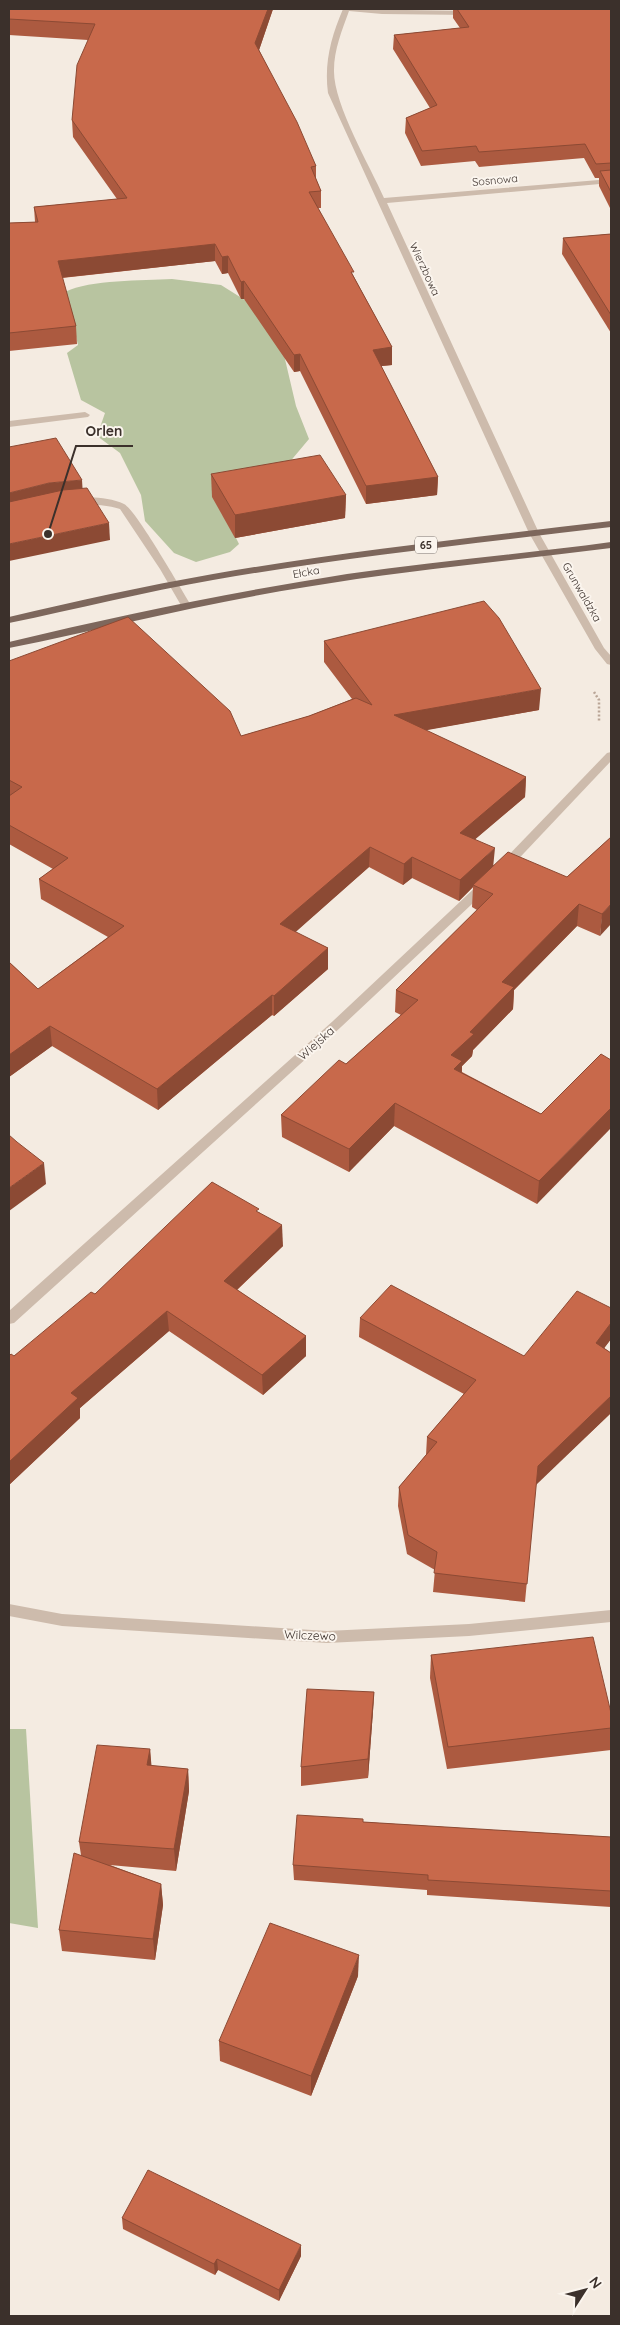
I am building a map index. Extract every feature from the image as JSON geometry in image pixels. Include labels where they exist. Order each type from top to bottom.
[{"type":"main road","name":"Ełcka","points":[[9,620],[174,584],[348,556],[611,524]]},
{"type":"main road","name":"Ełcka","points":[[9,645],[186,605],[349,577],[611,545]]},
{"type":"street","points":[[348,9],[382,12],[479,13]]},
{"type":"street","name":"Wierzbowa","points":[[348,9],[331,48],[329,78],[332,93],[534,533]]},
{"type":"street","name":"Sosnowa","points":[[381,202],[611,181]]},
{"type":"street","points":[[9,424],[84,415]]},
{"type":"street","points":[[67,502],[95,500],[123,507],[186,605]]},
{"type":"street","name":"Grunwaldzka","points":[[534,533],[600,648],[611,662]]},
{"type":"street","name":"Wiejska","points":[[9,1319],[358,1004],[507,865],[611,755]]},
{"type":"street","name":"Wilczewo","points":[[9,1610],[62,1620],[154,1628],[327,1637],[469,1630],[611,1616]]},
{"type":"path","points":[[594,691],[598,700],[599,724]]},
{"type":"green space","points":[[172,279],[221,285],[259,309],[284,355],[296,406],[309,439],[283,470],[222,510],[239,544],[230,552],[196,562],[174,553],[145,521],[141,495],[120,453],[97,436],[105,413],[81,400],[67,353],[78,345],[65,292],[102,283]]},
{"type":"green space","points":[[9,1729],[26,1729],[38,1928],[9,1923]]},
{"type":"building","points":[[9,9],[268,9],[255,43],[297,122],[316,166],[311,167],[321,191],[309,192],[354,272],[351,272],[392,347],[373,350],[438,477],[366,486],[300,354],[294,355],[244,281],[241,282],[228,256],[222,257],[215,244],[58,261],[76,326],[9,333],[9,223],[38,222],[34,207],[127,198],[72,120],[77,65],[95,24],[9,19]]},
{"type":"building","points":[[457,9],[611,9],[611,163],[596,164],[585,144],[479,152],[476,146],[422,151],[406,118],[437,105],[394,35],[469,27]]},
{"type":"building","points":[[611,170],[611,192],[600,171]]},
{"type":"building","points":[[611,234],[611,315],[563,238]]},
{"type":"building","points":[[56,438],[82,480],[49,483],[9,493],[9,447]]},
{"type":"building","points":[[320,455],[346,495],[235,515],[211,474]]},
{"type":"building","points":[[87,488],[109,523],[9,544],[9,502],[63,490]]},
{"type":"building","points":[[484,601],[499,618],[541,689],[394,715],[526,777],[460,833],[495,848],[460,880],[412,857],[404,864],[370,847],[280,924],[328,948],[274,996],[272,995],[157,1089],[50,1026],[9,1055],[9,962],[38,989],[124,926],[39,879],[68,858],[9,825],[9,796],[22,787],[9,780],[9,661],[128,617],[230,711],[241,736],[309,716],[356,698],[372,705],[324,641]]},
{"type":"building","points":[[611,837],[611,904],[602,914],[579,904],[502,982],[514,987],[470,1032],[474,1034],[451,1055],[462,1061],[454,1069],[541,1114],[601,1054],[611,1060],[611,1108],[539,1181],[395,1103],[349,1149],[281,1115],[339,1060],[346,1064],[418,1000],[396,990],[493,894],[473,885],[508,852],[567,877]]},
{"type":"building","points":[[9,1135],[44,1163],[9,1188]]},
{"type":"building","points":[[212,1182],[259,1209],[256,1211],[282,1225],[224,1281],[306,1336],[262,1375],[167,1311],[71,1393],[78,1398],[9,1462],[9,1356],[11,1354],[14,1356],[91,1292],[95,1294]]},
{"type":"building","points":[[391,1285],[524,1356],[577,1291],[611,1308],[611,1323],[596,1343],[611,1353],[611,1396],[538,1466],[527,1584],[434,1573],[437,1552],[408,1535],[399,1487],[437,1442],[427,1437],[476,1380],[360,1318]]},
{"type":"building","points":[[593,1637],[611,1713],[611,1728],[448,1747],[431,1655]]},
{"type":"building","points":[[307,1689],[374,1692],[368,1759],[301,1767]]},
{"type":"building","points":[[97,1745],[150,1749],[147,1765],[188,1769],[174,1849],[79,1842]]},
{"type":"building","points":[[297,1815],[363,1819],[363,1822],[611,1837],[611,1891],[428,1880],[428,1875],[293,1865]]},
{"type":"building","points":[[74,1853],[161,1884],[153,1939],[59,1930]]},
{"type":"building","points":[[270,1923],[359,1955],[311,2076],[219,2041]]},
{"type":"building","points":[[148,2170],[301,2245],[279,2290],[217,2259],[214,2264],[122,2218]]},
{"type":"place","name":"Orlen","points":[[48,534]]}]
